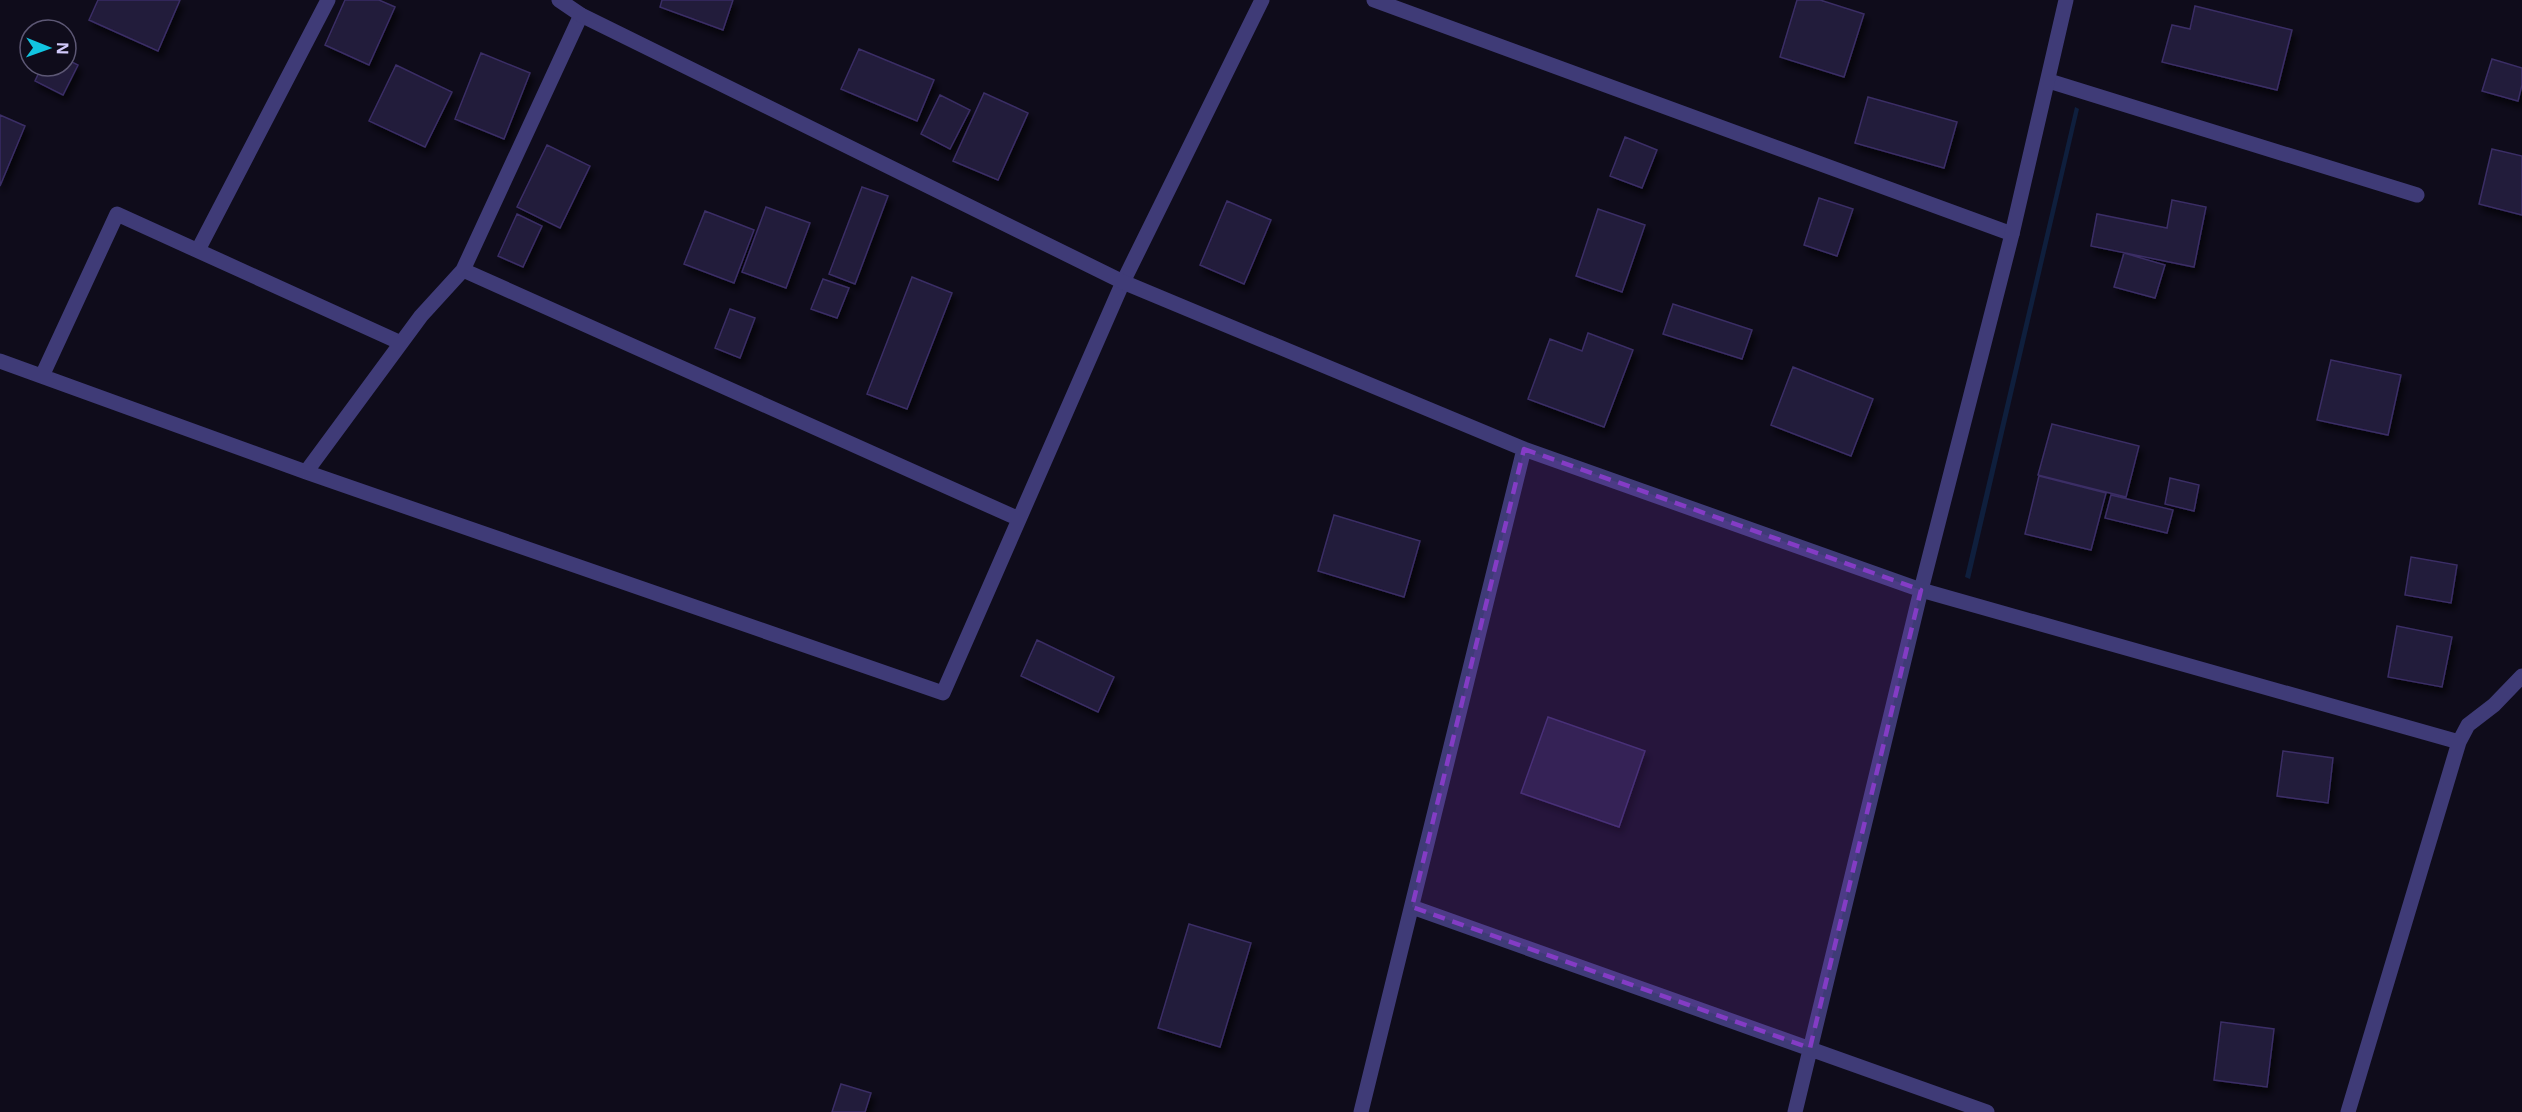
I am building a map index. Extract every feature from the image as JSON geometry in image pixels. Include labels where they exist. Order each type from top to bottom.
[{"type":"street","points":[[198,250],[328,0]]},
{"type":"street","points":[[559,0],[581,15],[1123,282],[1524,449],[1921,590],[2459,742]]},
{"type":"street","points":[[0,361],[306,472],[944,693],[1123,282],[1262,0]]},
{"type":"street","points":[[1374,0],[2012,234]]},
{"type":"street","points":[[1795,1112],[1921,590],[2012,234],[2066,0]]},
{"type":"street","points":[[306,472],[421,316],[464,270],[581,15]]},
{"type":"street","points":[[2049,81],[2416,195]]},
{"type":"street","points":[[42,376],[117,214],[401,343]]},
{"type":"street","points":[[464,270],[1019,519]]},
{"type":"street","points":[[1361,1112],[1524,449]]},
{"type":"street","points":[[2348,1112],[2459,742],[2468,725],[2494,705],[2522,676]]},
{"type":"street","points":[[1412,907],[1987,1112]]},
{"type":"highlighted area","points":[[1524,449],[1921,590],[1810,1048],[1412,907]]},
{"type":"water","points":[[2075,107],[2079,109],[1970,579],[1965,577]]},
{"type":"building","points":[[98,0],[180,0],[158,51],[89,20]]},
{"type":"building","points":[[345,0],[379,0],[395,7],[369,65],[325,45]]},
{"type":"building","points":[[662,0],[733,0],[723,30],[660,7]]},
{"type":"building","points":[[1797,0],[1820,0],[1864,14],[1844,77],[1780,57]]},
{"type":"building","points":[[2195,6],[2292,30],[2277,90],[2162,62],[2172,25],[2190,29]]},
{"type":"building","points":[[859,49],[934,80],[917,121],[841,89]]},
{"type":"building","points":[[481,53],[530,73],[504,139],[455,119]]},
{"type":"building","points":[[2492,59],[2522,68],[2522,85],[2518,101],[2482,91]]},
{"type":"building","points":[[396,65],[452,92],[425,147],[369,121]]},
{"type":"building","points":[[36,78],[72,78],[63,95],[35,81]]},
{"type":"building","points":[[984,93],[1028,113],[998,180],[953,161]]},
{"type":"building","points":[[940,95],[970,110],[950,149],[921,134]]},
{"type":"building","points":[[1868,97],[1957,122],[1944,168],[1855,143]]},
{"type":"building","points":[[0,115],[25,126],[0,186]]},
{"type":"building","points":[[1625,137],[1657,150],[1642,188],[1610,176]]},
{"type":"building","points":[[547,145],[590,166],[560,228],[517,207]]},
{"type":"building","points":[[2492,149],[2522,156],[2522,215],[2479,204]]},
{"type":"building","points":[[862,187],[888,196],[855,284],[829,274]]},
{"type":"building","points":[[1819,198],[1853,209],[1837,256],[1804,245]]},
{"type":"building","points":[[2172,200],[2206,207],[2194,267],[2091,246],[2097,214],[2167,228]]},
{"type":"building","points":[[1227,201],[1271,220],[1244,284],[1200,265]]},
{"type":"building","points":[[766,207],[810,223],[786,288],[742,272]]},
{"type":"building","points":[[1598,209],[1645,225],[1622,292],[1576,276]]},
{"type":"building","points":[[705,211],[754,230],[734,283],[684,264]]},
{"type":"building","points":[[517,214],[542,226],[523,267],[498,256]]},
{"type":"building","points":[[2124,253],[2165,265],[2155,298],[2114,287]]},
{"type":"building","points":[[912,277],[952,293],[907,409],[867,394]]},
{"type":"building","points":[[823,279],[849,288],[837,318],[811,309]]},
{"type":"building","points":[[1673,304],[1752,330],[1742,359],[1663,334]]},
{"type":"building","points":[[730,309],[755,318],[740,358],[715,348]]},
{"type":"building","points":[[1588,333],[1633,350],[1604,427],[1528,399],[1550,339],[1582,351]]},
{"type":"building","points":[[2331,360],[2401,375],[2388,435],[2317,420]]},
{"type":"building","points":[[1793,367],[1873,399],[1851,456],[1771,425]]},
{"type":"building","points":[[2052,424],[2139,446],[2126,497],[2038,475]]},
{"type":"building","points":[[2039,476],[2106,493],[2091,550],[2025,534]]},
{"type":"building","points":[[2170,478],[2199,485],[2194,511],[2165,504]]},
{"type":"building","points":[[2111,495],[2173,510],[2167,533],[2105,518]]},
{"type":"building","points":[[1334,515],[1420,541],[1404,597],[1318,571]]},
{"type":"building","points":[[2411,557],[2457,565],[2451,603],[2405,595]]},
{"type":"building","points":[[2397,626],[2452,637],[2442,687],[2388,677]]},
{"type":"building","points":[[1037,640],[1114,677],[1098,712],[1021,676]]},
{"type":"building","points":[[1548,717],[1645,751],[1619,827],[1521,793]]},
{"type":"building","points":[[2283,751],[2333,758],[2328,803],[2277,796]]},
{"type":"building","points":[[1189,924],[1251,943],[1220,1047],[1158,1028]]},
{"type":"building","points":[[2221,1022],[2274,1029],[2267,1087],[2214,1080]]},
{"type":"building","points":[[841,1084],[871,1093],[865,1112],[832,1112]]}]
